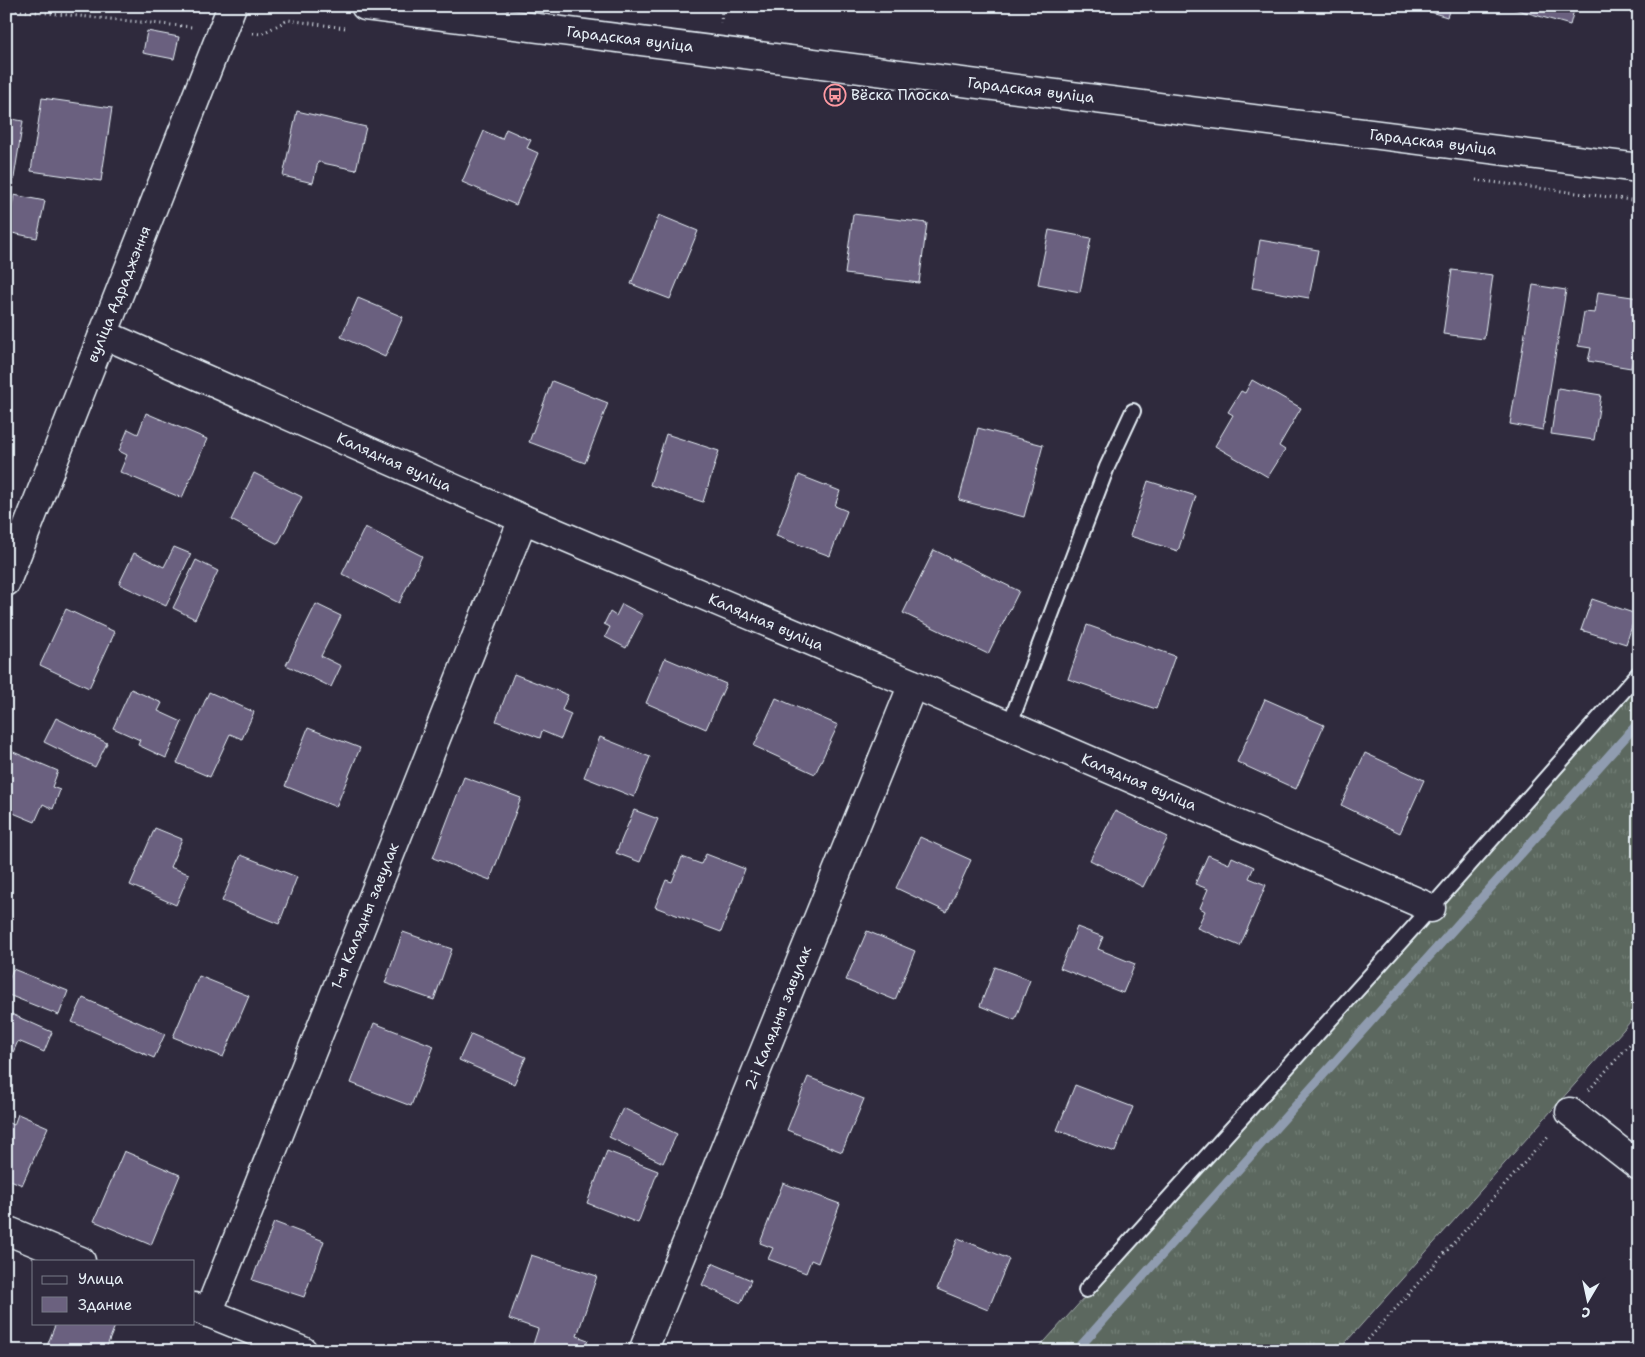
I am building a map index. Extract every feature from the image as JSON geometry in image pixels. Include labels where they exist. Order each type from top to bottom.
[{"type":"street","name":"вуліца Адраджэння","points":[[6,582],[232,6]]},
{"type":"street","name":"Гарадская вуліца","points":[[364,6],[448,11],[1639,168]]},
{"type":"street","name":"Калядная вуліца","points":[[103,334],[523,519],[913,684],[1431,908]]},
{"type":"street","name":"1-ы Калядны завулак","points":[[201,1310],[523,519]]},
{"type":"street","name":"2-і Калядны завулак","points":[[643,1351],[913,684]]},
{"type":"street","points":[[1570,1112],[1639,1166]]},
{"type":"street","points":[[6,1230],[79,1260]]},
{"type":"street","points":[[201,1310],[260,1343],[303,1351]]},
{"type":"lane","points":[[1009,726],[1107,467],[1133,411]]},
{"type":"lane","points":[[1086,1290],[1431,908],[1639,673]]},
{"type":"path","points":[[1358,1351],[1639,1034]]},
{"type":"green space","points":[[1639,686],[1639,1012],[1338,1351],[1036,1351]]},
{"type":"building","points":[[1411,6],[1451,6],[1447,17]]},
{"type":"building","points":[[1504,6],[1575,6],[1570,25]]},
{"type":"building","points":[[147,31],[179,37],[174,59],[143,53]]},
{"type":"building","points":[[42,98],[112,108],[101,181],[31,171]]},
{"type":"building","points":[[297,111],[366,127],[356,170],[318,162],[313,183],[283,176]]},
{"type":"building","points":[[6,118],[23,121],[7,222],[6,222]]},
{"type":"building","points":[[506,129],[531,140],[527,148],[538,153],[516,205],[462,182],[484,131],[502,139]]},
{"type":"building","points":[[14,195],[45,201],[37,238],[7,232]]},
{"type":"building","points":[[853,214],[927,223],[919,283],[845,274]]},
{"type":"building","points":[[659,215],[698,231],[670,299],[631,284]]},
{"type":"building","points":[[1049,230],[1091,238],[1080,292],[1038,284]]},
{"type":"building","points":[[1260,240],[1318,250],[1309,298],[1252,288]]},
{"type":"building","points":[[1452,270],[1493,275],[1484,339],[1443,334]]},
{"type":"building","points":[[1533,285],[1566,290],[1543,430],[1510,424]]},
{"type":"building","points":[[1598,292],[1639,298],[1639,321],[1631,368],[1588,361],[1591,348],[1578,346],[1584,312],[1595,313]]},
{"type":"building","points":[[358,298],[403,317],[385,357],[341,337]]},
{"type":"building","points":[[1252,380],[1301,408],[1279,446],[1285,450],[1268,477],[1215,446],[1233,415],[1228,412],[1241,391],[1245,393]]},
{"type":"building","points":[[552,381],[608,403],[585,463],[529,442]]},
{"type":"building","points":[[1558,388],[1601,395],[1594,440],[1551,434]]},
{"type":"building","points":[[146,413],[207,439],[182,498],[120,472],[127,455],[119,451],[128,429],[138,434]]},
{"type":"building","points":[[978,428],[1043,445],[1024,517],[959,500]]},
{"type":"building","points":[[666,434],[719,451],[703,502],[650,485]]},
{"type":"building","points":[[254,473],[302,497],[278,544],[231,520]]},
{"type":"building","points":[[799,475],[840,491],[835,506],[847,511],[830,556],[776,536]]},
{"type":"building","points":[[1148,481],[1196,496],[1178,551],[1130,536]]},
{"type":"building","points":[[365,527],[422,556],[399,603],[342,574]]},
{"type":"building","points":[[174,547],[191,554],[166,606],[119,584],[134,553],[164,567]]},
{"type":"building","points":[[934,550],[1019,591],[988,654],[903,613]]},
{"type":"building","points":[[196,560],[218,571],[195,619],[173,608]]},
{"type":"building","points":[[1592,599],[1636,614],[1626,644],[1581,630]]},
{"type":"building","points":[[316,604],[341,616],[321,656],[341,666],[331,687],[286,665]]},
{"type":"building","points":[[622,604],[643,615],[626,648],[605,637],[610,627],[604,624],[610,612],[616,616]]},
{"type":"building","points":[[66,609],[115,632],[89,688],[40,665]]},
{"type":"building","points":[[1087,625],[1175,656],[1156,709],[1068,679]]},
{"type":"building","points":[[665,658],[726,684],[706,729],[646,703]]},
{"type":"building","points":[[514,674],[568,695],[562,710],[571,714],[561,739],[542,731],[540,738],[496,721]]},
{"type":"building","points":[[131,689],[162,703],[158,711],[182,722],[166,758],[138,745],[140,740],[113,728]]},
{"type":"building","points":[[209,692],[254,712],[242,739],[230,734],[210,777],[177,763]]},
{"type":"building","points":[[776,698],[838,725],[815,774],[754,746]]},
{"type":"building","points":[[1265,699],[1324,725],[1296,789],[1237,762]]},
{"type":"building","points":[[56,718],[107,743],[95,767],[44,742]]},
{"type":"building","points":[[308,728],[360,748],[336,807],[285,786]]},
{"type":"building","points":[[600,737],[650,757],[634,797],[584,777]]},
{"type":"building","points":[[11,751],[58,771],[52,787],[60,790],[53,809],[43,804],[35,822],[6,810],[6,762]]},
{"type":"building","points":[[1365,753],[1424,780],[1400,833],[1341,805]]},
{"type":"building","points":[[464,777],[521,798],[490,880],[433,858]]},
{"type":"building","points":[[634,810],[658,819],[640,862],[616,853]]},
{"type":"building","points":[[1115,811],[1168,837],[1143,887],[1090,860]]},
{"type":"building","points":[[155,828],[182,839],[170,867],[189,874],[176,905],[130,885]]},
{"type":"building","points":[[920,837],[971,860],[947,912],[896,888]]},
{"type":"building","points":[[706,854],[745,869],[721,932],[655,907],[666,880],[672,882],[682,857],[701,864]]},
{"type":"building","points":[[241,855],[297,877],[279,924],[222,901]]},
{"type":"building","points":[[1208,855],[1229,864],[1232,857],[1254,867],[1249,878],[1266,885],[1240,946],[1197,928],[1205,911],[1200,908],[1208,889],[1195,884]]},
{"type":"building","points":[[1077,927],[1103,937],[1098,949],[1135,964],[1123,993],[1060,968]]},
{"type":"building","points":[[867,931],[915,951],[895,1000],[846,980]]},
{"type":"building","points":[[403,932],[452,949],[434,1000],[385,983]]},
{"type":"building","points":[[995,967],[1030,980],[1015,1020],[980,1006]]},
{"type":"building","points":[[13,969],[68,991],[59,1015],[6,994],[6,987]]},
{"type":"building","points":[[199,976],[249,996],[223,1057],[173,1037]]},
{"type":"building","points":[[83,998],[165,1034],[154,1058],[72,1022]]},
{"type":"building","points":[[9,1013],[52,1032],[44,1052],[18,1041],[10,1059],[6,1058],[6,1018]]},
{"type":"building","points":[[374,1023],[434,1046],[411,1106],[351,1083]]},
{"type":"building","points":[[471,1034],[526,1057],[514,1084],[459,1060]]},
{"type":"building","points":[[808,1077],[864,1099],[842,1152],[787,1130]]},
{"type":"building","points":[[1075,1085],[1133,1107],[1115,1152],[1057,1130]]},
{"type":"building","points":[[623,1108],[677,1134],[663,1163],[609,1137]]},
{"type":"building","points":[[18,1114],[48,1127],[22,1185],[6,1178],[6,1122],[14,1125]]},
{"type":"building","points":[[124,1151],[180,1175],[151,1245],[94,1221]]},
{"type":"building","points":[[607,1151],[658,1171],[638,1223],[587,1203]]},
{"type":"building","points":[[783,1183],[840,1204],[818,1263],[811,1260],[806,1273],[768,1259],[773,1248],[760,1243]]},
{"type":"building","points":[[274,1222],[324,1241],[304,1297],[252,1280]]},
{"type":"building","points":[[958,1238],[1009,1259],[988,1310],[937,1289]]},
{"type":"building","points":[[531,1255],[597,1276],[577,1336],[588,1340],[584,1351],[531,1351],[538,1329],[509,1319]]},
{"type":"building","points":[[712,1263],[751,1280],[741,1303],[702,1285]]},
{"type":"building","points":[[56,1324],[111,1324],[115,1326],[105,1351],[45,1351]]},
{"type":"waterway","points":[[1076,1351],[1639,722]]},
{"type":"place","name":"Вёска Плоска","points":[[835,95]]}]
